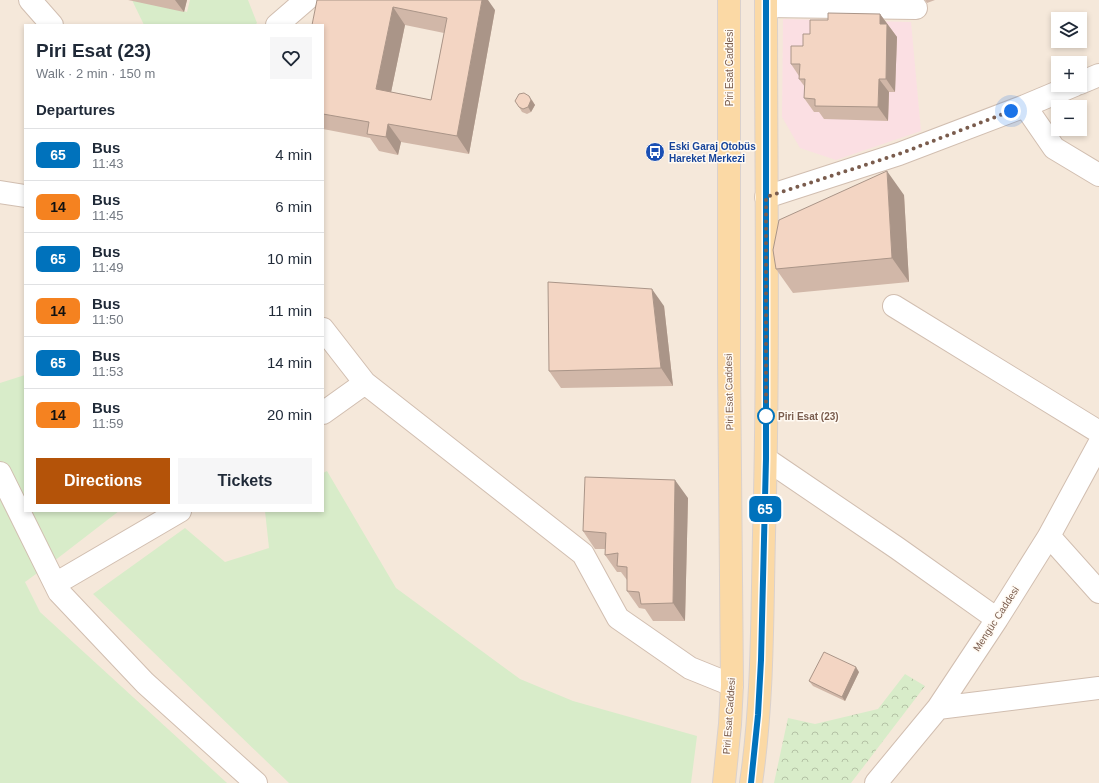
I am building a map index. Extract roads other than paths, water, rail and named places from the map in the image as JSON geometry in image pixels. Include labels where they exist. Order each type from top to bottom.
[{"type":"main road","name":"Piri Esat Caddesi","points":[[724,783],[732,685],[729,339],[729,0]]},
{"type":"main road","points":[[751,783],[758,715],[761,660],[766,459],[766,3]]},
{"type":"street","points":[[30,0],[51,24]]},
{"type":"street","points":[[278,24],[306,0]]},
{"type":"street","points":[[766,3],[916,8]]},
{"type":"street","points":[[1087,80],[1099,75]]},
{"type":"street","points":[[766,197],[899,154],[1058,92]]},
{"type":"street","points":[[1025,106],[1054,148],[1099,175]]},
{"type":"street","points":[[0,192],[24,196]]},
{"type":"street","points":[[894,306],[1099,432]]},
{"type":"street","points":[[324,330],[364,383],[583,554],[618,618],[690,668],[732,685]]},
{"type":"street","points":[[324,412],[364,383]]},
{"type":"street","name":"Mengüc Caddesi","points":[[876,783],[938,708],[997,619],[1049,536],[1099,444]]},
{"type":"street","points":[[766,459],[897,548],[997,619]]},
{"type":"street","points":[[0,473],[59,592],[145,684],[256,783]]},
{"type":"street","points":[[55,584],[178,512]]},
{"type":"street","points":[[1049,536],[1099,592]]},
{"type":"street","points":[[938,708],[1099,688]]},
{"type":"place","name":"Eski Garaj Otobüs Hareket Merkezi","points":[[655,152]]},
{"type":"place","name":"Piri Esat (23)","points":[[766,416]]}]
